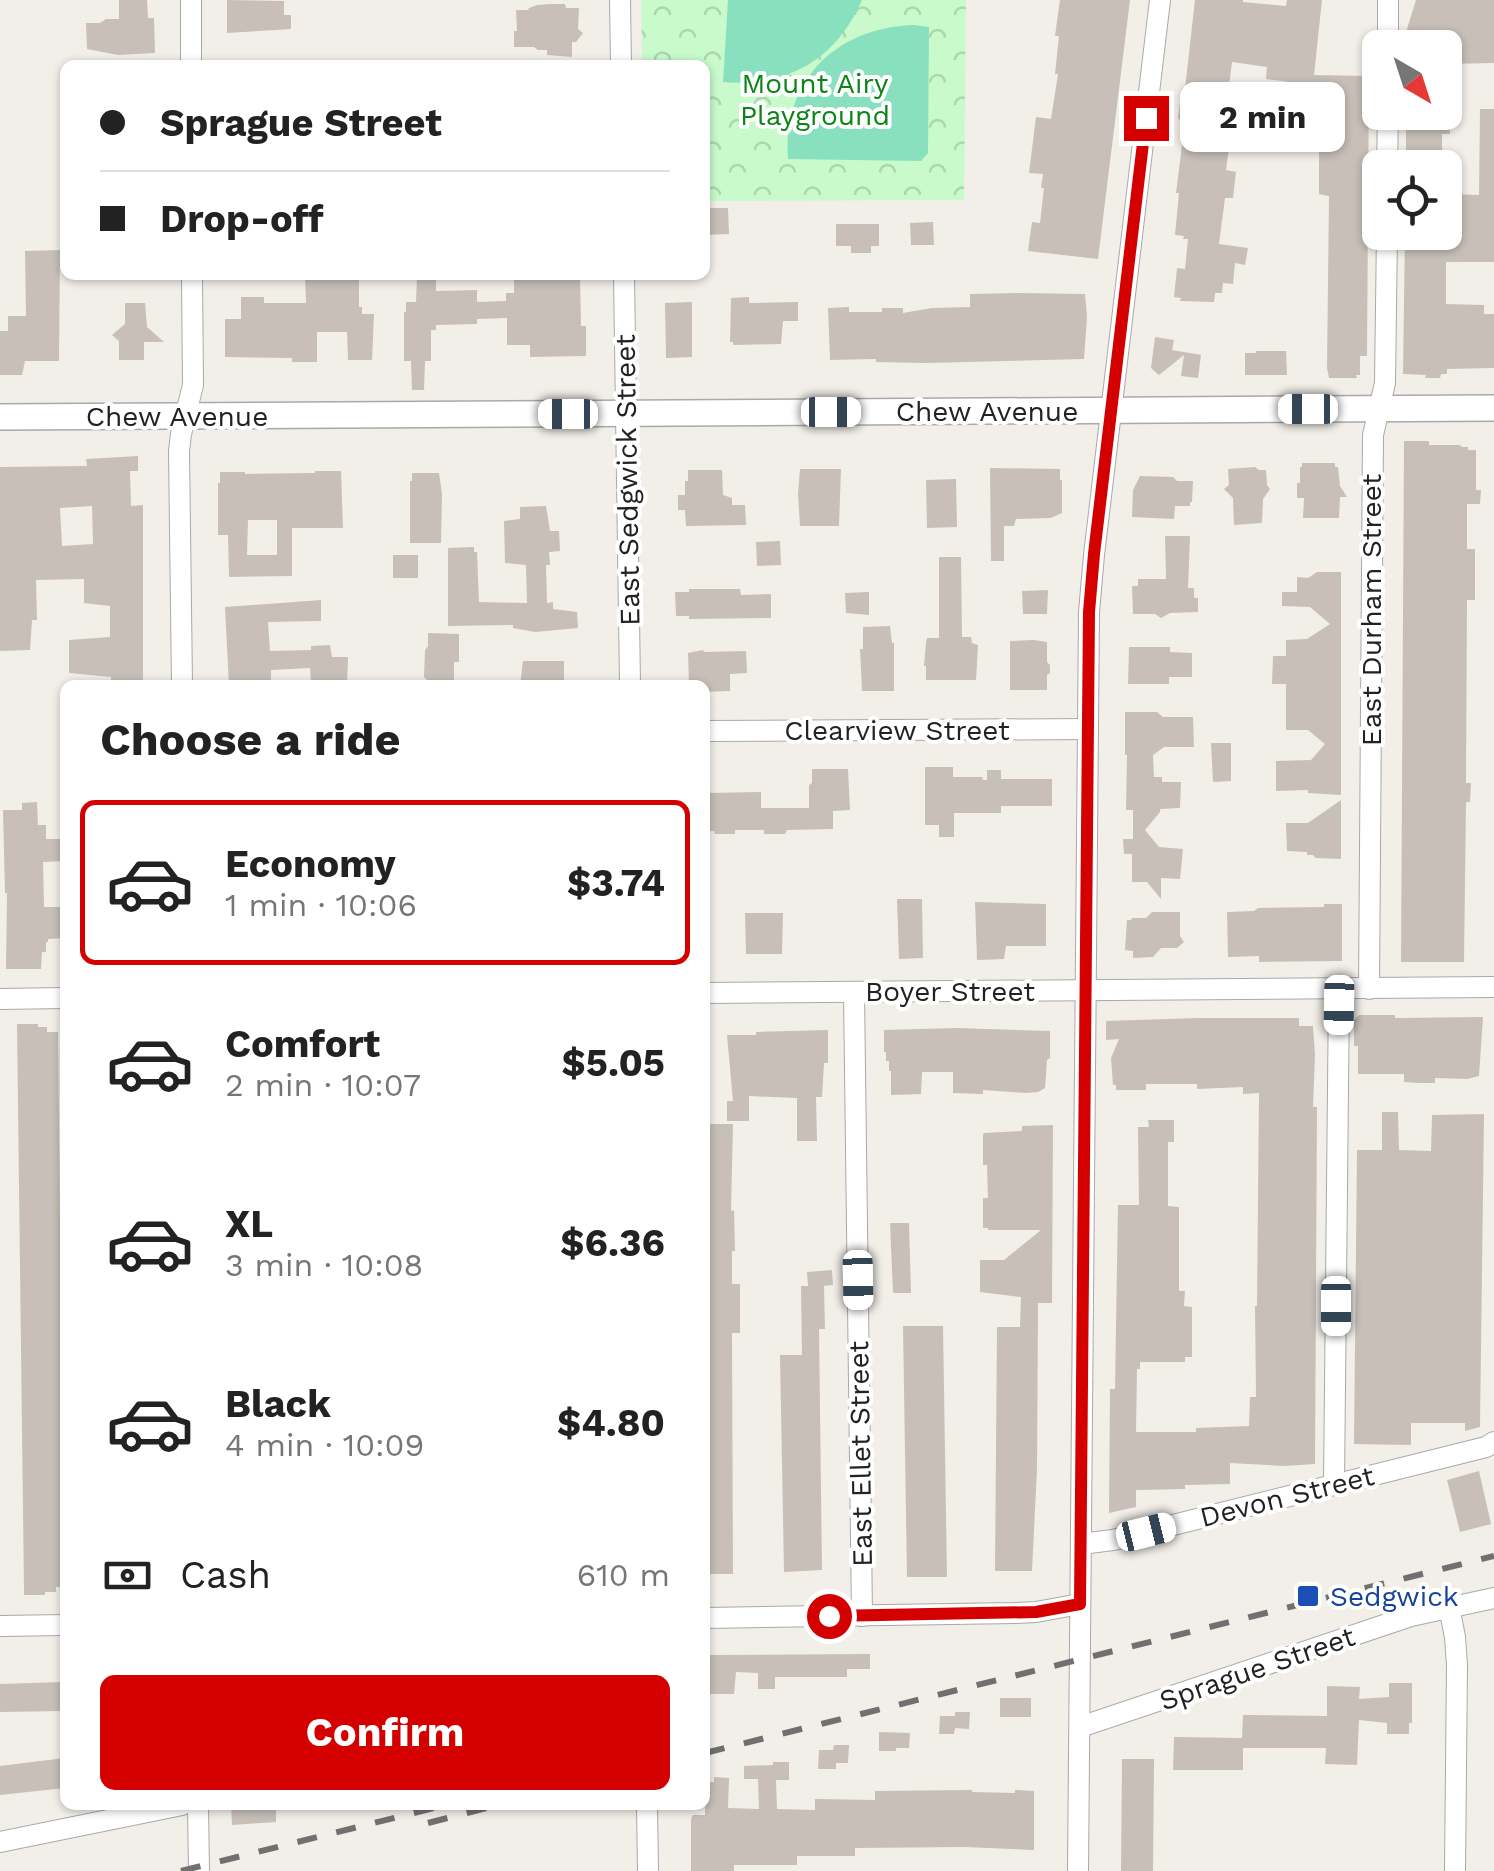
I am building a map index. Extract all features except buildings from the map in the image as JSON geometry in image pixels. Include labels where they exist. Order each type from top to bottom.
[{"type":"street","points":[[191,0],[191,60]]},
{"type":"street","points":[[620,0],[621,60]]},
{"type":"street","points":[[1078,1871],[1090,584],[1160,0]]},
{"type":"street","points":[[1388,0],[1388,30]]},
{"type":"street","name":"East Durham Street","points":[[1369,988],[1373,435],[1385,382],[1386,250]]},
{"type":"street","points":[[182,680],[179,451],[193,385],[192,280]]},
{"type":"street","name":"East Sedgwick Street","points":[[624,280],[630,680]]},
{"type":"street","name":"Chew Avenue","points":[[0,417],[1494,408]]},
{"type":"street","name":"Clearview Street","points":[[710,731],[1088,729]]},
{"type":"street","name":"Boyer Street","points":[[710,993],[1494,988]]},
{"type":"street","points":[[1334,1485],[1339,989]]},
{"type":"street","name":"East Ellet Street","points":[[854,992],[862,1616]]},
{"type":"street","points":[[0,999],[60,998]]},
{"type":"street","name":"Devon Street","points":[[1081,1544],[1113,1540],[1493,1443]]},
{"type":"street","name":"Sprague Street","points":[[1080,1727],[1395,1622],[1494,1598]]},
{"type":"street","points":[[710,1618],[1036,1612],[1080,1604]]},
{"type":"street","points":[[1449,1606],[1457,1665],[1455,1871]]},
{"type":"street","points":[[0,1626],[60,1625]]},
{"type":"street","points":[[0,1842],[157,1810]]},
{"type":"street","points":[[198,1810],[199,1871]]},
{"type":"street","points":[[647,1810],[648,1871]]},
{"type":"green space","name":"Mount Airy Playground","points":[[641,0],[966,0],[964,200],[710,201],[710,60],[642,60]]},
{"type":"green space","points":[[728,0],[862,0],[838,39],[807,65],[768,80],[723,82]]},
{"type":"green space","points":[[913,25],[929,27],[928,153],[921,161],[788,159],[788,131],[794,105],[819,64],[860,36]]},
{"type":"railway","points":[[710,1752],[1494,1556]]},
{"type":"railway","points":[[181,1871],[426,1810]]},
{"type":"railway","points":[[428,1823],[479,1810]]},
{"type":"place","name":"Sedgwick","points":[[1308,1596]]},
{"type":"route","points":[[829,1616],[1036,1612],[1080,1604],[1090,584],[1146,118]]}]
